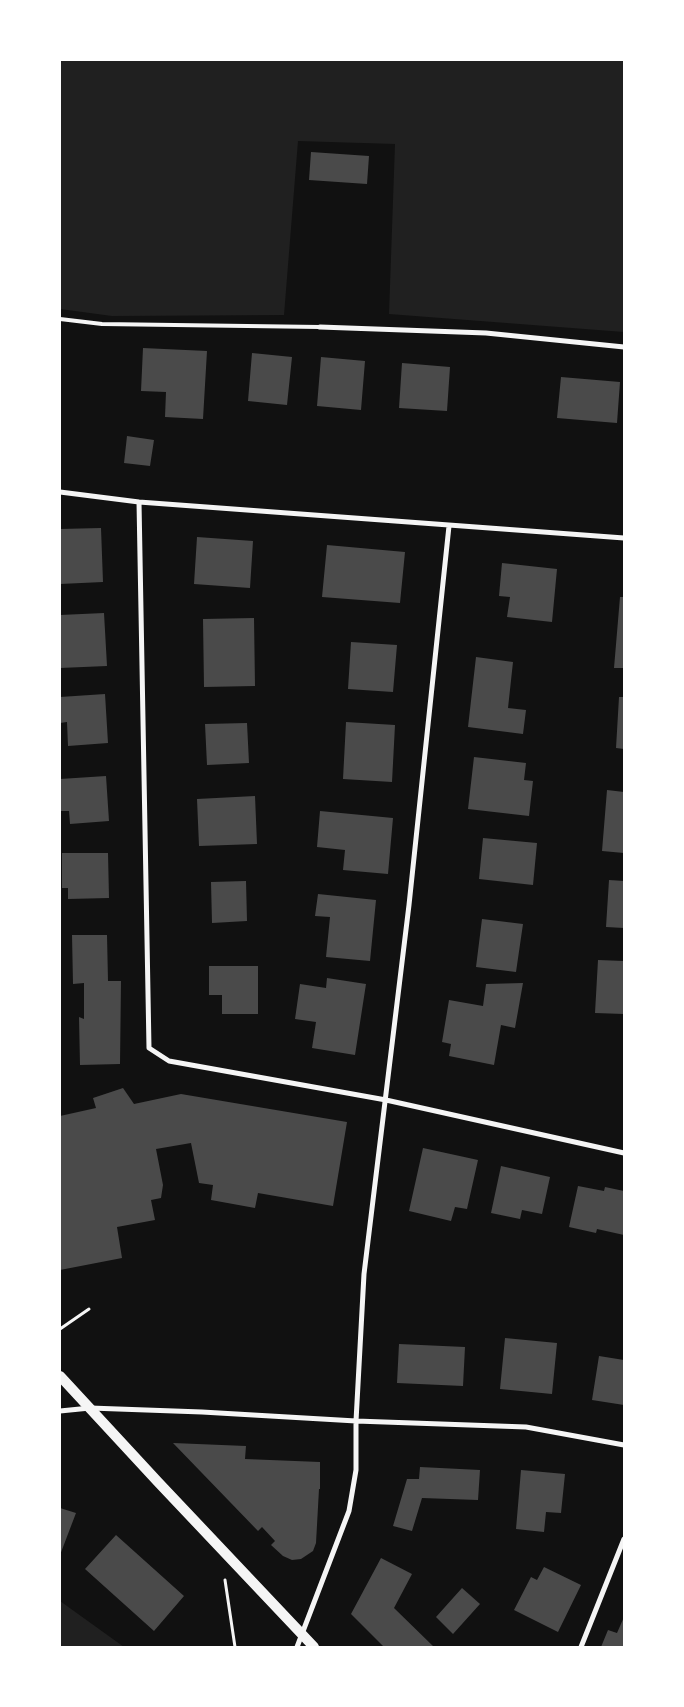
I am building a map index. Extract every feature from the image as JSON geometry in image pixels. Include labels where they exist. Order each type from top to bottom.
[{"type":"main road","points":[[60,1376],[314,1647]]},
{"type":"street","points":[[320,327],[486,333],[624,347]]},
{"type":"street","points":[[60,492],[139,502],[624,538]]},
{"type":"street","points":[[139,502],[150,1048],[169,1061],[386,1100],[624,1153]]},
{"type":"street","points":[[297,1647],[349,1511],[356,1470],[356,1421],[364,1274],[410,895],[449,526]]},
{"type":"street","points":[[60,1411],[90,1408],[210,1412],[356,1421],[526,1427],[624,1445]]},
{"type":"street","points":[[581,1647],[624,1539]]},
{"type":"lane","points":[[60,319],[102,324],[320,327]]},
{"type":"path","points":[[60,1328],[89,1309]]},
{"type":"path","points":[[220,1548],[235,1647]]},
{"type":"shaded area","points":[[60,60],[624,60],[624,332],[389,314],[395,144],[298,141],[284,315],[112,316],[60,309]]},
{"type":"shaded area","points":[[60,1601],[124,1647],[60,1647]]},
{"type":"building","points":[[311,152],[369,156],[367,184],[309,180]]},
{"type":"building","points":[[143,348],[207,351],[203,419],[165,417],[166,392],[141,391]]},
{"type":"building","points":[[252,353],[292,357],[287,405],[248,401]]},
{"type":"building","points":[[321,357],[365,361],[361,410],[317,406]]},
{"type":"building","points":[[402,363],[450,367],[447,411],[399,408]]},
{"type":"building","points":[[561,377],[620,382],[617,423],[557,418]]},
{"type":"building","points":[[127,436],[154,440],[150,466],[124,463]]},
{"type":"building","points":[[101,528],[103,582],[60,584],[60,529]]},
{"type":"building","points":[[197,537],[253,541],[250,588],[194,584]]},
{"type":"building","points":[[327,545],[405,552],[400,603],[322,597]]},
{"type":"building","points":[[502,563],[557,569],[552,622],[507,617],[510,597],[499,596]]},
{"type":"building","points":[[620,597],[624,597],[624,668],[614,668]]},
{"type":"building","points":[[104,613],[107,666],[60,668],[60,615]]},
{"type":"building","points":[[254,618],[255,686],[204,687],[203,619]]},
{"type":"building","points":[[351,642],[397,645],[393,692],[348,689]]},
{"type":"building","points":[[476,657],[513,662],[508,708],[526,710],[523,734],[468,727]]},
{"type":"building","points":[[105,694],[108,743],[68,746],[67,722],[60,723],[60,697]]},
{"type":"building","points":[[619,697],[624,697],[624,749],[616,748]]},
{"type":"building","points":[[346,722],[395,725],[392,782],[343,779]]},
{"type":"building","points":[[247,723],[249,763],[207,765],[205,724]]},
{"type":"building","points":[[474,757],[526,763],[524,780],[533,781],[529,816],[468,809]]},
{"type":"building","points":[[106,776],[109,821],[70,824],[69,811],[60,811],[60,779]]},
{"type":"building","points":[[607,790],[624,792],[624,853],[602,851]]},
{"type":"building","points":[[255,796],[257,844],[199,846],[197,799]]},
{"type":"building","points":[[320,811],[393,818],[388,874],[343,870],[345,850],[317,847]]},
{"type":"building","points":[[483,838],[537,843],[533,885],[479,879]]},
{"type":"building","points":[[62,853],[108,853],[109,898],[68,899],[68,888],[62,888]]},
{"type":"building","points":[[609,880],[624,881],[624,928],[606,927]]},
{"type":"building","points":[[246,881],[247,921],[212,923],[211,882]]},
{"type":"building","points":[[318,894],[376,900],[370,961],[326,957],[330,917],[315,916]]},
{"type":"building","points":[[482,919],[523,924],[516,972],[476,967]]},
{"type":"building","points":[[72,935],[107,935],[108,981],[121,981],[120,1064],[80,1065],[79,1017],[84,1019],[84,983],[73,984]]},
{"type":"building","points":[[598,960],[624,961],[624,1014],[595,1013]]},
{"type":"building","points":[[209,966],[258,966],[258,1014],[222,1014],[222,995],[209,995]]},
{"type":"building","points":[[327,978],[366,984],[355,1055],[312,1048],[316,1022],[295,1019],[300,984],[326,988]]},
{"type":"building","points":[[523,983],[515,1028],[501,1025],[494,1065],[449,1056],[451,1044],[442,1042],[449,1000],[483,1006],[486,984]]},
{"type":"building","points":[[123,1088],[134,1104],[181,1094],[347,1122],[333,1206],[258,1193],[255,1208],[211,1200],[213,1185],[199,1183],[191,1143],[156,1149],[163,1185],[161,1198],[151,1200],[155,1220],[117,1227],[122,1258],[60,1270],[60,1116],[96,1108],[93,1098]]},
{"type":"building","points":[[423,1148],[478,1160],[467,1209],[455,1207],[451,1221],[409,1211]]},
{"type":"building","points":[[501,1166],[550,1177],[542,1214],[522,1210],[520,1219],[491,1213]]},
{"type":"building","points":[[578,1186],[604,1191],[605,1187],[624,1191],[624,1235],[597,1229],[596,1233],[569,1227]]},
{"type":"building","points":[[505,1338],[557,1343],[552,1394],[500,1389]]},
{"type":"building","points":[[399,1344],[465,1347],[463,1386],[397,1383]]},
{"type":"building","points":[[599,1356],[624,1360],[624,1405],[592,1400]]},
{"type":"building","points":[[173,1443],[246,1446],[245,1459],[320,1462],[316,1543],[313,1551],[301,1559],[292,1560],[283,1556],[271,1545],[275,1541],[262,1527],[258,1531]]},
{"type":"building","points":[[420,1467],[480,1470],[478,1500],[422,1498],[412,1531],[393,1526],[407,1479],[419,1479]]},
{"type":"building","points":[[521,1470],[565,1474],[561,1513],[546,1512],[544,1532],[516,1529]]},
{"type":"building","points":[[60,1508],[76,1513],[60,1555]]},
{"type":"building","points":[[116,1535],[184,1596],[154,1631],[85,1569]]},
{"type":"building","points":[[381,1558],[412,1574],[394,1608],[434,1647],[384,1647],[351,1614]]},
{"type":"building","points":[[544,1567],[581,1585],[558,1632],[514,1610],[531,1577],[537,1580]]},
{"type":"building","points":[[462,1588],[480,1604],[453,1634],[436,1617]]},
{"type":"building","points":[[624,1617],[624,1647],[601,1647],[608,1630],[617,1633]]}]
